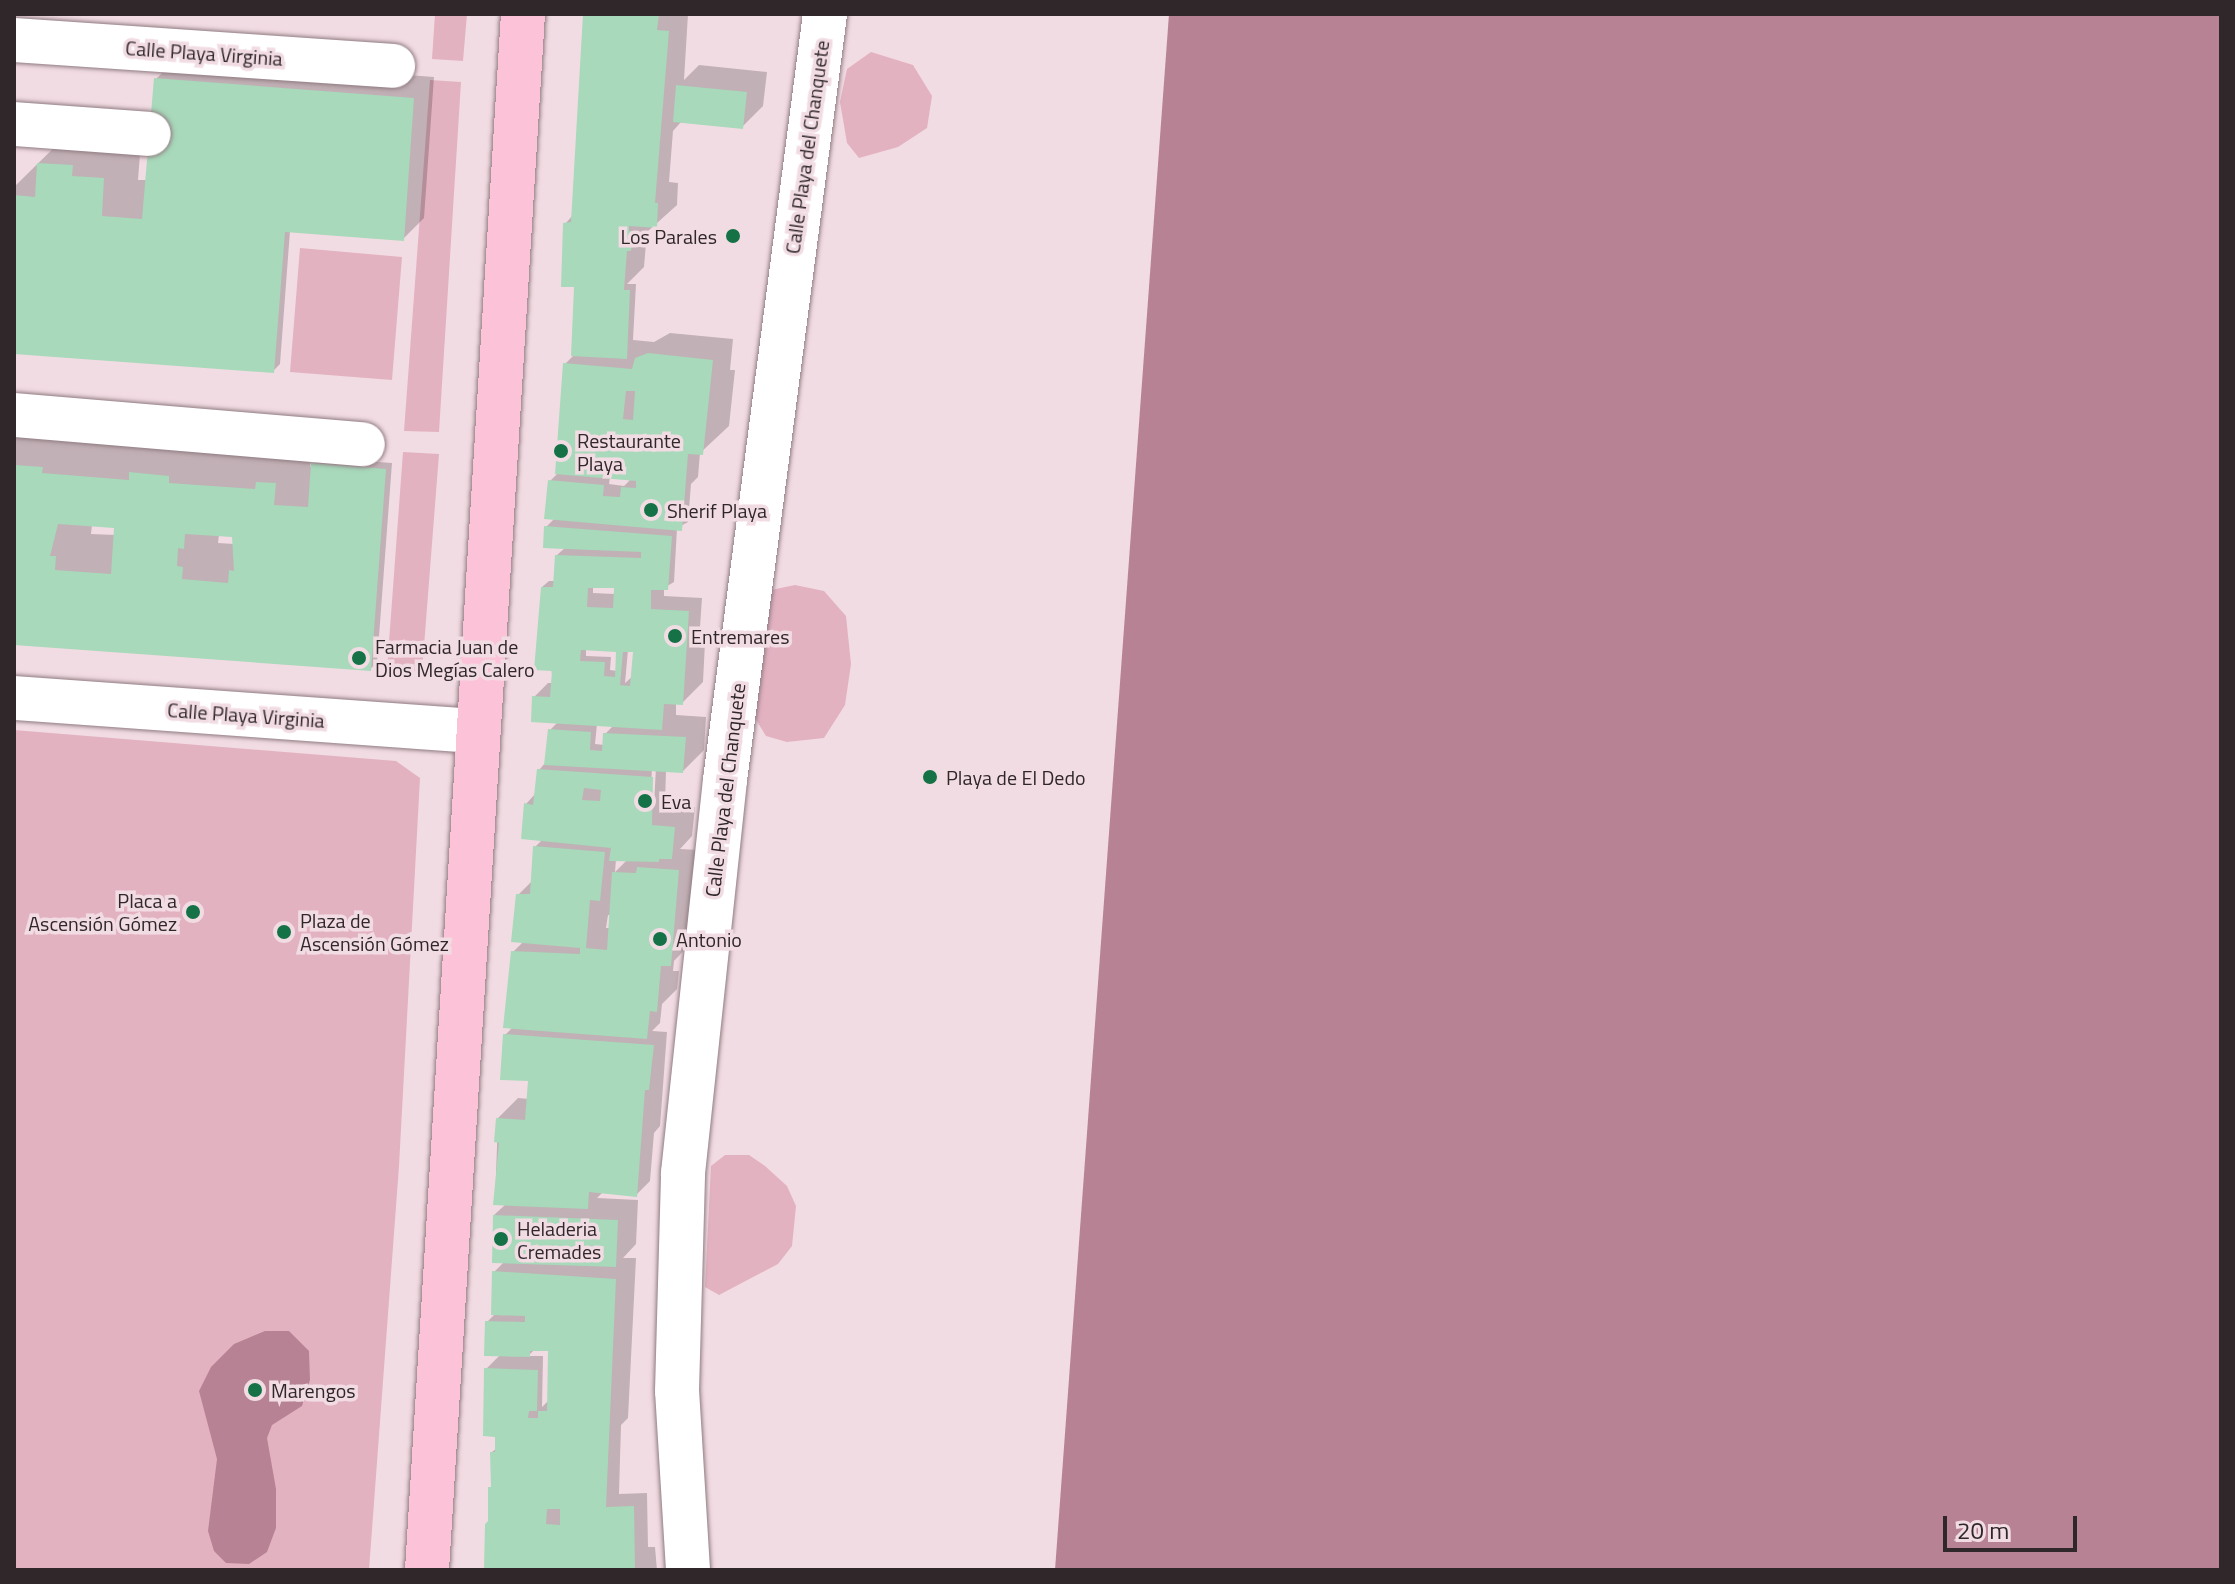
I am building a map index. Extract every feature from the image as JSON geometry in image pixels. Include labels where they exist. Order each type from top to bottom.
[{"type":"main road","points":[[427,1570],[523,14]]},
{"type":"street","name":"Calle Playa del Chanquete","points":[[688,1570],[677,1391],[683,1173],[727,765],[825,14]]},
{"type":"street","name":"Calle Playa Virginia","points":[[14,40],[393,66]]},
{"type":"street","points":[[14,124],[149,134]]},
{"type":"street","points":[[14,415],[363,444]]},
{"type":"street","name":"Calle Playa Virginia","points":[[14,698],[477,731]]},
{"type":"shaded area","points":[[435,14],[467,14],[463,61],[432,59]]},
{"type":"shaded area","points":[[1169,14],[2221,14],[2221,1570],[1055,1570]]},
{"type":"shaded area","points":[[871,52],[913,65],[932,96],[927,128],[898,147],[859,158],[847,143],[840,102],[847,69]]},
{"type":"shaded area","points":[[430,80],[461,82],[439,432],[404,431]]},
{"type":"shaded area","points":[[300,248],[402,257],[392,380],[290,372]]},
{"type":"shaded area","points":[[403,452],[439,454],[422,672],[387,669]]},
{"type":"shaded area","points":[[795,585],[824,591],[846,616],[851,664],[845,705],[824,738],[787,742],[766,736],[755,718],[771,590]]},
{"type":"shaded area","points":[[14,730],[396,761],[420,778],[399,1166],[369,1570],[14,1570]]},
{"type":"shaded area","points":[[725,1155],[749,1155],[765,1166],[787,1186],[796,1206],[792,1246],[778,1264],[719,1295],[705,1287],[711,1166]]},
{"type":"shaded area","points":[[265,1331],[289,1331],[309,1351],[310,1380],[302,1406],[272,1425],[267,1438],[276,1489],[276,1528],[267,1552],[249,1564],[226,1563],[214,1551],[208,1531],[217,1459],[199,1391],[211,1367],[234,1344]]},
{"type":"building","points":[[583,14],[659,14],[657,30],[669,31],[655,203],[658,203],[657,228],[629,226],[629,231],[633,231],[631,251],[627,251],[624,290],[630,290],[627,359],[571,356],[574,287],[561,287],[563,223],[571,222]]},
{"type":"building","points":[[154,78],[414,98],[404,241],[285,232],[274,373],[14,354],[14,195],[35,197],[37,163],[73,165],[72,176],[104,178],[102,216],[142,219]]},
{"type":"building","points":[[676,85],[747,92],[743,129],[673,122]]},
{"type":"building","points":[[648,353],[713,360],[703,455],[688,454],[682,531],[544,519],[548,480],[604,485],[603,496],[620,497],[621,487],[636,488],[636,481],[555,474],[563,363],[632,369],[635,358]],"holes":[[[626,391],[635,391],[633,420],[623,419]]]},
{"type":"building","points":[[311,463],[386,469],[371,671],[14,645],[14,465],[43,467],[42,473],[129,480],[129,472],[169,476],[169,483],[255,489],[256,482],[276,483],[274,505],[308,507]],"holes":[[[58,524],[114,528],[111,574],[55,570],[56,556],[50,556]],[[185,534],[232,537],[234,571],[229,570],[228,583],[182,579],[183,567],[177,566],[178,548],[184,549]]]},
{"type":"building","points":[[544,526],[672,536],[668,590],[651,590],[651,609],[689,611],[683,705],[664,704],[662,730],[531,722],[532,696],[550,697],[552,671],[534,670],[541,587],[553,587],[555,555],[641,558],[641,552],[543,548]],"holes":[[[588,588],[614,588],[613,608],[587,607]],[[581,650],[616,652],[615,677],[604,676],[605,662],[580,661]],[[623,652],[633,652],[630,686],[620,685]]]},
{"type":"building","points":[[548,729],[591,732],[590,750],[602,751],[603,733],[686,737],[683,773],[544,765]]},
{"type":"building","points":[[537,769],[653,777],[652,825],[675,827],[672,859],[659,859],[659,862],[609,861],[611,848],[521,839],[524,803],[533,805]],"holes":[[[584,788],[601,790],[600,801],[582,800]]]},
{"type":"building","points":[[533,846],[605,852],[600,901],[590,900],[586,948],[607,950],[612,872],[636,873],[637,867],[679,870],[671,966],[661,966],[657,1012],[650,1011],[647,1039],[503,1028],[511,951],[580,954],[580,948],[511,942],[516,894],[530,894]]},
{"type":"building","points":[[503,1034],[654,1045],[649,1090],[645,1090],[637,1197],[589,1192],[588,1209],[493,1205],[499,1143],[494,1142],[496,1118],[525,1120],[528,1081],[500,1080]]},
{"type":"building","points":[[493,1215],[618,1220],[616,1267],[492,1263]]},
{"type":"building","points":[[492,1271],[616,1279],[606,1507],[634,1506],[635,1570],[484,1570],[488,1487],[491,1487],[490,1452],[495,1452],[495,1437],[483,1436],[484,1368],[538,1370],[537,1411],[529,1411],[528,1418],[538,1418],[538,1411],[547,1411],[548,1351],[530,1351],[530,1357],[484,1356],[485,1321],[525,1322],[525,1316],[491,1315]],"holes":[[[547,1509],[560,1509],[560,1525],[546,1524]]]},
{"type":"place","name":"Los Parales","points":[[733,236]]},
{"type":"place","name":"Restaurante Playa","points":[[561,451]]},
{"type":"place","name":"Sherif Playa","points":[[651,510]]},
{"type":"place","name":"Entremares","points":[[675,636]]},
{"type":"place","name":"Farmacia Juan de Dios Megías Calero","points":[[359,658]]},
{"type":"place","name":"Playa de El Dedo","points":[[930,777]]},
{"type":"place","name":"Eva","points":[[645,801]]},
{"type":"place","name":"Placa a Ascensión Gómez","points":[[193,912]]},
{"type":"place","name":"Plaza de Ascensión Gómez","points":[[284,932]]},
{"type":"place","name":"Antonio","points":[[660,939]]},
{"type":"place","name":"Heladeria Cremades","points":[[501,1239]]},
{"type":"place","name":"Marengos","points":[[255,1390]]}]
